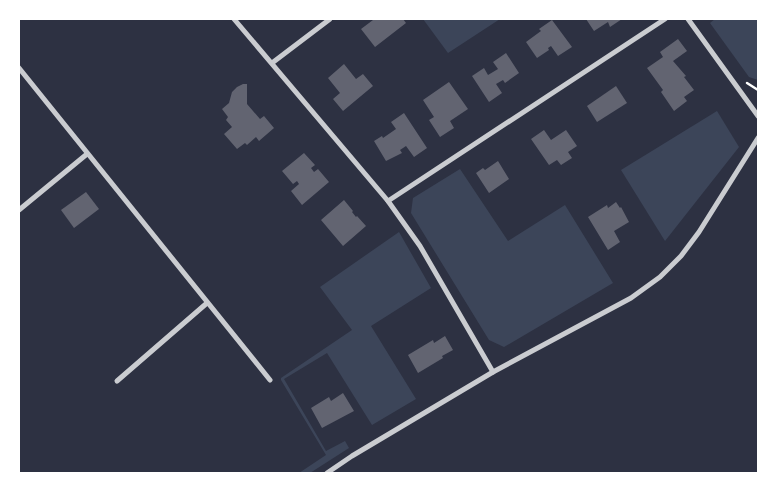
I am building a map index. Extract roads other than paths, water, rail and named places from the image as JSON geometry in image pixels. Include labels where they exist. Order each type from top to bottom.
[{"type":"street","points":[[234,19],[388,201],[420,246],[493,372]]},
{"type":"street","points":[[272,64],[330,19]]},
{"type":"street","points":[[388,201],[665,19]]},
{"type":"street","points":[[688,19],[758,116]]},
{"type":"street","points":[[19,68],[270,380]]},
{"type":"street","points":[[327,473],[352,456],[493,372],[631,298],[667,271],[699,232],[758,138]]},
{"type":"street","points":[[19,210],[87,154]]},
{"type":"street","points":[[117,381],[208,303]]}]
